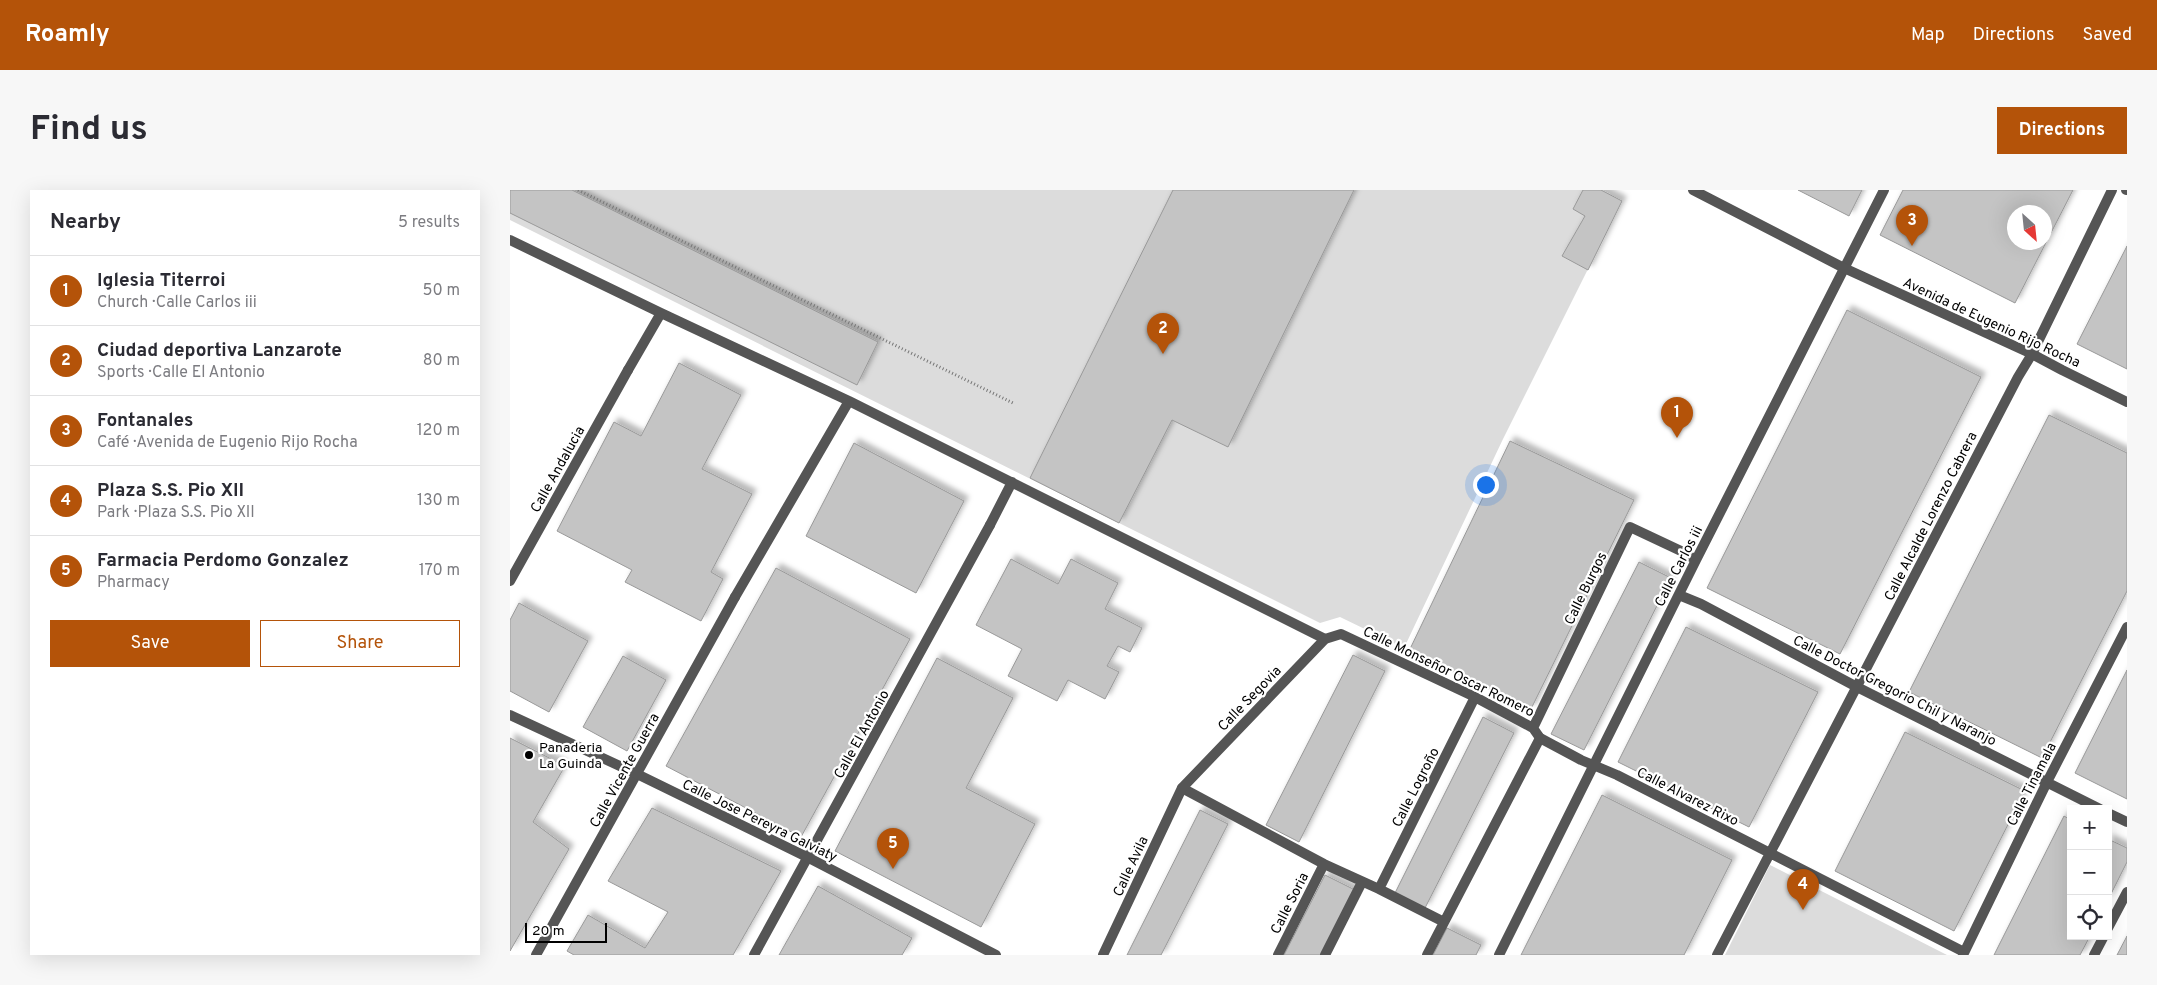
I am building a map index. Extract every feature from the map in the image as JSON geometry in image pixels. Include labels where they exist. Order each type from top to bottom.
[{"type":"street","name":"Avenida de Eugenio Rijo Rocha","points":[[1694,190],[1844,268],[2032,354],[2127,402]]},
{"type":"street","name":"Calle Carlos iii","points":[[1499,955],[1696,560],[1884,190]]},
{"type":"street","name":"Calle Alcalde Lorenzo Cabrera","points":[[1717,955],[1768,853],[1857,687],[2018,377],[2032,354],[2112,190]]},
{"type":"street","points":[[510,240],[849,401],[1324,639]]},
{"type":"street","name":"Calle Andalucia","points":[[510,581],[661,313]]},
{"type":"street","name":"Calle Vicente Guerra","points":[[536,955],[735,597],[849,401]]},
{"type":"street","name":"Calle El Antonio","points":[[754,955],[809,858],[1012,482]]},
{"type":"street","name":"Calle Burgos","points":[[1533,728],[1630,527],[1696,560]]},
{"type":"street","name":"Calle Doctor Gregorio Chil y Naranjo","points":[[1679,595],[1701,604],[1857,687],[2092,805]]},
{"type":"street","name":"Calle Tinamala","points":[[1963,954],[2047,782],[2127,627]]},
{"type":"street","name":"Calle Segovia","points":[[1182,788],[1324,639],[1341,634]]},
{"type":"street","name":"Calle Monseñor Oscar Romero","points":[[1341,634],[1475,697],[1533,728],[1540,738],[1594,765]]},
{"type":"street","name":"Calle Logroño","points":[[1379,889],[1475,697]]},
{"type":"street","name":"Calle Jose Pereyra Galviaty","points":[[510,715],[637,774],[809,858],[993,954]]},
{"type":"street","points":[[1427,955],[1540,738]]},
{"type":"street","name":"Calle Alvarez Rixo","points":[[1594,765],[1963,954]]},
{"type":"street","points":[[1182,788],[1324,864],[1444,922]]},
{"type":"street","name":"Calle Avila","points":[[1103,955],[1182,788]]},
{"type":"street","points":[[2112,815],[2127,822]]},
{"type":"street","name":"Calle Soria","points":[[1278,955],[1324,864]]},
{"type":"street","points":[[1325,955],[1362,882]]},
{"type":"street","points":[[2112,920],[2127,892]]},
{"type":"street","points":[[2094,955],[2102,940]]},
{"type":"path","points":[[578,190],[1013,403]]},
{"type":"shaded area","points":[[510,190],[1601,190],[1622,201],[1503,439],[1404,648],[1340,617],[1320,623],[510,220]]},
{"type":"shaded area","points":[[1770,865],[1947,955],[1725,955]]},
{"type":"building","points":[[510,190],[572,190],[878,342],[857,385],[510,213]]},
{"type":"building","points":[[1173,190],[1354,190],[1228,447],[1172,420],[1119,523],[1030,478]]},
{"type":"building","points":[[1583,190],[1601,190],[1622,201],[1588,270],[1562,256],[1585,216],[1573,209]]},
{"type":"building","points":[[1798,190],[1862,190],[1849,216]]},
{"type":"building","points":[[1903,190],[2073,190],[2052,231],[2052,205],[2007,205],[2007,250],[2042,250],[2015,303],[1880,235]]},
{"type":"building","points":[[2127,246],[2127,369],[2077,344]]},
{"type":"building","points":[[1847,310],[1981,377],[1840,654],[1707,588]]},
{"type":"building","points":[[679,363],[741,395],[702,469],[752,494],[711,572],[723,579],[701,621],[625,582],[632,570],[557,531],[614,422],[641,436]]},
{"type":"building","points":[[2049,415],[2127,453],[2127,591],[2042,758],[1909,692]]},
{"type":"building","points":[[1510,441],[1634,500],[1531,709],[1409,651]]},
{"type":"building","points":[[854,443],[964,501],[916,593],[806,536]]},
{"type":"building","points":[[1011,559],[1058,584],[1071,559],[1118,583],[1105,609],[1142,628],[1130,652],[1118,646],[1107,666],[1119,672],[1105,699],[1068,680],[1057,701],[1008,676],[1022,649],[976,625]]},
{"type":"building","points":[[1639,562],[1671,578],[1584,750],[1551,734]]},
{"type":"building","points":[[776,568],[910,639],[801,837],[666,766]]},
{"type":"building","points":[[519,603],[588,641],[549,712],[510,691],[510,620]]},
{"type":"building","points":[[1686,627],[1818,692],[1749,827],[1618,762]]},
{"type":"building","points":[[1353,655],[1385,671],[1299,842],[1266,825]]},
{"type":"building","points":[[623,656],[666,680],[627,751],[583,727]]},
{"type":"building","points":[[937,658],[1013,698],[966,788],[1035,824],[981,927],[835,851]]},
{"type":"building","points":[[2127,670],[2127,799],[2075,773]]},
{"type":"building","points":[[1483,717],[1514,733],[1425,908],[1395,893]]},
{"type":"building","points":[[1905,732],[2025,791],[1954,931],[1835,871]]},
{"type":"building","points":[[510,738],[565,766],[533,822],[569,849],[510,951]]},
{"type":"building","points":[[1602,795],[1732,860],[1684,955],[1521,955]]},
{"type":"building","points":[[652,808],[781,871],[733,955],[574,955],[567,951],[588,915],[645,948],[668,912],[608,881]]},
{"type":"building","points":[[1200,810],[1228,824],[1161,955],[1127,955]]},
{"type":"building","points":[[2064,816],[2067,818],[2067,940],[2088,940],[2080,955],[1994,955]]},
{"type":"building","points":[[2112,841],[2127,848],[2127,862],[2112,892]]},
{"type":"building","points":[[1325,875],[1355,890],[1322,955],[1284,955]]},
{"type":"building","points":[[818,886],[912,938],[902,955],[779,955]]},
{"type":"building","points":[[1447,928],[1481,945],[1476,955],[1433,955]]},
{"type":"building","points":[[2127,936],[2127,955],[2117,955]]},
{"type":"place","name":"Fontanales","points":[[1912,246]]},
{"type":"place","name":"Ciudad deportiva Lanzarote","points":[[1163,354]]},
{"type":"place","name":"Iglesia Titerroi","points":[[1677,438]]},
{"type":"place","name":"Panaderia La Guinda","points":[[529,755]]},
{"type":"place","name":"Farmacia Perdomo Gonzalez","points":[[893,869]]},
{"type":"place","name":"Plaza S.S. Pio XII","points":[[1803,910]]}]
